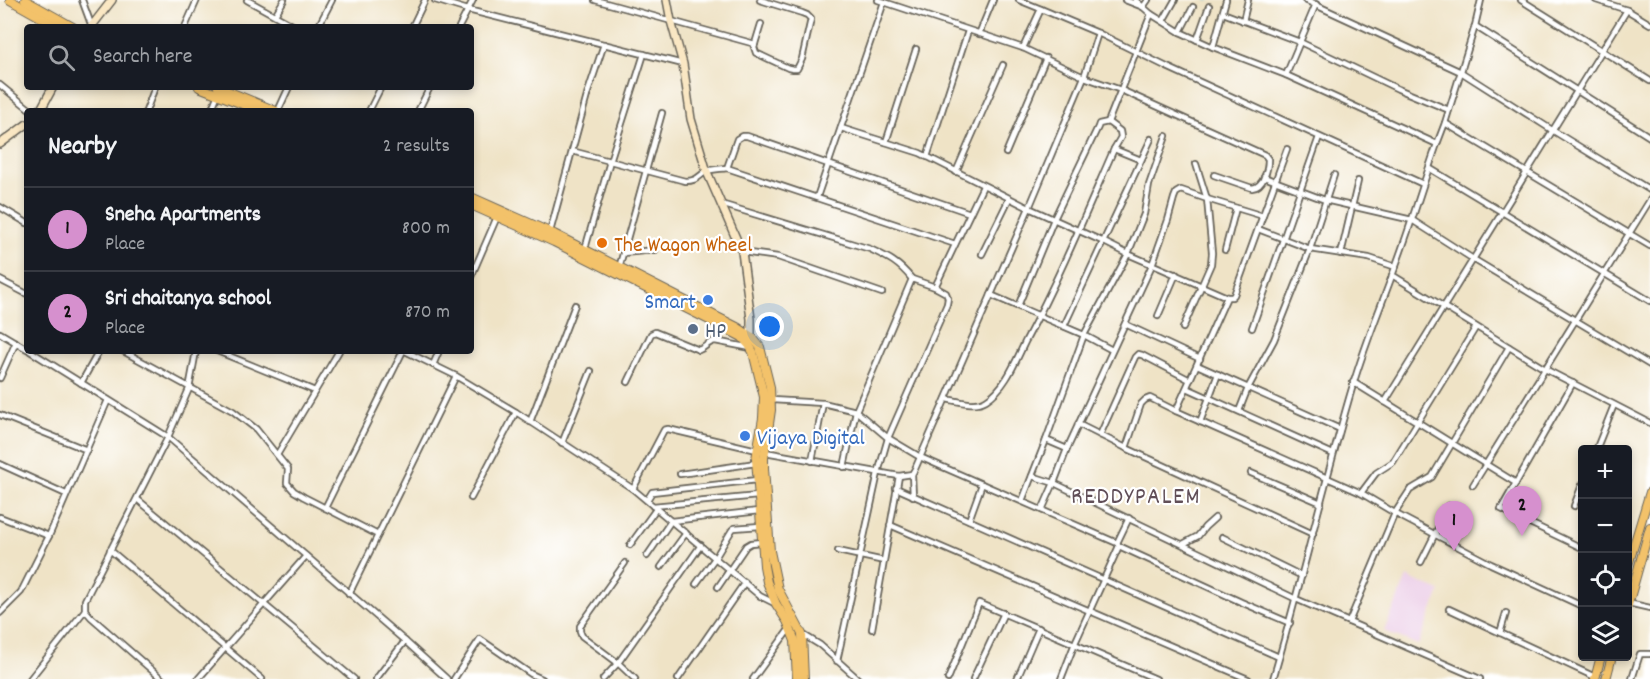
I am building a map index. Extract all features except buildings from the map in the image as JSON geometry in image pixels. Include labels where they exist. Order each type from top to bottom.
[{"type":"main road","points":[[10,0],[53,24]]},
{"type":"main road","points":[[25,0],[68,24]]},
{"type":"main road","points":[[218,91],[254,108]]},
{"type":"main road","points":[[218,91],[268,108]]},
{"type":"main road","points":[[474,198],[550,232],[737,327],[751,344],[764,398],[761,451],[774,578],[802,634],[804,679]]},
{"type":"main road","points":[[474,206],[564,247],[760,347],[772,400],[770,426],[756,464],[760,526],[766,574],[776,604],[795,641],[797,679]]},
{"type":"main road","points":[[1631,553],[1650,492]]},
{"type":"main road","points":[[1632,592],[1647,546],[1650,527]]},
{"type":"main road","points":[[1595,678],[1600,661]]},
{"type":"main road","points":[[1606,679],[1611,661]]},
{"type":"street","points":[[82,0],[90,24]]},
{"type":"street","points":[[93,24],[112,0]]},
{"type":"street","points":[[186,24],[197,0]]},
{"type":"street","points":[[247,0],[291,24]]},
{"type":"street","points":[[275,15],[284,0]]},
{"type":"street","points":[[320,24],[332,0]]},
{"type":"street","points":[[413,24],[425,0]]},
{"type":"street","points":[[435,0],[683,64]]},
{"type":"street","points":[[461,24],[473,0]]},
{"type":"street","points":[[595,0],[755,44]]},
{"type":"street","points":[[628,382],[651,334],[655,332],[699,350],[709,342],[715,341],[751,344],[752,319],[742,252],[707,172],[691,119],[683,64],[667,0]]},
{"type":"street","points":[[760,0],[807,15],[811,19],[802,59],[797,69],[756,53],[755,44],[761,24]]},
{"type":"street","points":[[979,34],[993,0]]},
{"type":"street","points":[[1019,0],[1098,33],[1423,184]]},
{"type":"street","points":[[1125,0],[1143,7]]},
{"type":"street","points":[[1135,0],[1151,14],[1180,32],[1286,75],[1437,144]]},
{"type":"street","points":[[1143,7],[1148,0]]},
{"type":"street","points":[[1163,21],[1175,0]]},
{"type":"street","points":[[1213,47],[1226,0]]},
{"type":"street","points":[[1243,21],[1248,0]]},
{"type":"street","points":[[1305,0],[1461,72],[1650,190]]},
{"type":"street","points":[[1273,679],[1290,623],[1353,382],[1396,267],[1445,123],[1481,0]]},
{"type":"street","points":[[1521,0],[1650,81]]},
{"type":"street","points":[[1596,0],[1627,10],[1650,24]]},
{"type":"street","points":[[817,197],[842,128],[881,1],[1023,48],[1084,77],[1121,90],[1265,155],[1268,159],[1261,185],[1257,188],[1214,175]]},
{"type":"street","points":[[1286,75],[1316,4]]},
{"type":"street","points":[[1197,40],[1209,6]]},
{"type":"street","points":[[1180,32],[1193,7]]},
{"type":"street","points":[[1023,48],[1041,9]]},
{"type":"street","points":[[1385,402],[1627,10]]},
{"type":"street","points":[[1223,13],[1300,42],[1398,89],[1449,110]]},
{"type":"street","points":[[1108,122],[1151,14]]},
{"type":"street","points":[[1475,26],[1650,137]]},
{"type":"street","points":[[927,157],[968,31]]},
{"type":"street","points":[[913,496],[912,474],[1029,208],[1084,77],[1098,33]]},
{"type":"street","points":[[550,232],[588,92],[604,44]]},
{"type":"street","points":[[886,142],[916,49]]},
{"type":"street","points":[[584,250],[644,54]]},
{"type":"street","points":[[1006,153],[1046,58]]},
{"type":"street","points":[[956,172],[1003,65]]},
{"type":"street","points":[[0,85],[28,108]]},
{"type":"street","points":[[42,108],[51,90]]},
{"type":"street","points":[[147,108],[154,90]]},
{"type":"street","points":[[278,108],[288,90]]},
{"type":"street","points":[[370,108],[380,90]]},
{"type":"street","points":[[420,108],[428,90]]},
{"type":"street","points":[[212,108],[218,91]]},
{"type":"street","points":[[619,268],[662,113]]},
{"type":"street","points":[[946,399],[980,403],[996,393],[1007,376],[1039,315],[1121,137],[1120,130],[1108,122],[1098,127],[1054,219],[1018,306]]},
{"type":"street","points":[[1445,123],[1527,170],[1650,246]]},
{"type":"street","points":[[0,144],[24,126]]},
{"type":"street","points":[[842,128],[927,157],[1078,231],[1227,297],[1234,295],[1287,149]]},
{"type":"street","points":[[727,168],[737,139],[747,136],[970,213]]},
{"type":"street","points":[[1022,501],[1084,335],[1128,254],[1144,214],[1149,185],[1166,136]]},
{"type":"street","points":[[1252,328],[1319,137]]},
{"type":"street","points":[[1064,326],[1151,139]]},
{"type":"street","points":[[1114,149],[1141,160]]},
{"type":"street","points":[[572,151],[685,181],[698,179],[707,172],[727,168],[955,244]]},
{"type":"street","points":[[1183,328],[1212,258],[1207,199],[1196,164]]},
{"type":"street","points":[[1429,168],[1650,301]]},
{"type":"street","points":[[1239,411],[1248,388],[1274,340],[1310,249],[1334,175]]},
{"type":"street","points":[[1264,177],[1325,200],[1412,220],[1650,365]]},
{"type":"street","points":[[1341,254],[1358,181]]},
{"type":"street","points":[[935,287],[983,186]]},
{"type":"street","points":[[1042,510],[1078,424],[1152,265],[1176,193],[1184,190],[1263,216]]},
{"type":"street","points":[[982,254],[1009,198]]},
{"type":"street","points":[[1473,485],[1650,200]]},
{"type":"street","points":[[721,204],[870,249],[901,266],[912,279],[946,293],[948,298],[888,438],[878,473],[837,661]]},
{"type":"street","points":[[0,207],[24,221]]},
{"type":"street","points":[[1225,250],[1236,208]]},
{"type":"street","points":[[474,270],[497,217]]},
{"type":"street","points":[[1258,229],[1284,237],[1310,249],[1370,258],[1396,267]]},
{"type":"street","points":[[623,253],[655,250]]},
{"type":"street","points":[[742,252],[778,257],[882,293]]},
{"type":"street","points":[[1158,316],[1176,274]]},
{"type":"street","points":[[1392,275],[1545,369],[1650,423]]},
{"type":"street","points":[[844,467],[856,411],[912,279]]},
{"type":"street","points":[[0,280],[24,292]]},
{"type":"street","points":[[991,295],[1084,335],[1112,350]]},
{"type":"street","points":[[1176,411],[1227,297]]},
{"type":"street","points":[[530,422],[575,305]]},
{"type":"street","points":[[1125,324],[1200,359]]},
{"type":"street","points":[[1361,493],[1376,473],[1394,462],[1476,327]]},
{"type":"street","points":[[0,333],[24,347]]},
{"type":"street","points":[[0,378],[16,342]]},
{"type":"street","points":[[1349,622],[1395,513],[1410,490],[1432,477],[1509,347]]},
{"type":"street","points":[[34,354],[168,437],[447,679]]},
{"type":"street","points":[[81,383],[97,354]]},
{"type":"street","points":[[128,354],[233,411],[263,436],[288,468],[287,483],[294,491],[378,535]]},
{"type":"street","points":[[30,679],[85,610],[85,600],[168,437],[189,389],[195,354]]},
{"type":"street","points":[[224,354],[315,391]]},
{"type":"street","points":[[277,455],[337,354]]},
{"type":"street","points":[[325,508],[402,354]]},
{"type":"street","points":[[410,354],[456,376],[516,412],[633,489],[760,596],[776,604]]},
{"type":"street","points":[[433,365],[438,354]]},
{"type":"street","points":[[1100,435],[1138,354],[1190,380]]},
{"type":"street","points":[[1197,365],[1340,429]]},
{"type":"street","points":[[562,443],[591,371]]},
{"type":"street","points":[[1200,422],[1218,374]]},
{"type":"street","points":[[350,594],[456,376]]},
{"type":"street","points":[[1353,382],[1516,483]]},
{"type":"street","points":[[1573,383],[1501,509],[1578,546]]},
{"type":"street","points":[[1187,388],[1333,454]]},
{"type":"street","points":[[1126,448],[1142,404],[1150,398],[1328,477],[1491,564],[1578,604]]},
{"type":"street","points":[[0,613],[21,592],[49,536],[108,400]]},
{"type":"street","points":[[772,400],[823,403],[856,411],[888,438],[920,457],[1118,544],[1241,603],[1290,623]]},
{"type":"street","points":[[812,461],[823,403]]},
{"type":"street","points":[[1598,445],[1614,405]]},
{"type":"street","points":[[471,498],[516,412]]},
{"type":"street","points":[[0,415],[87,450]]},
{"type":"street","points":[[1078,424],[1313,534]]},
{"type":"street","points":[[633,489],[660,434],[668,429],[761,451],[844,467],[899,476],[912,474]]},
{"type":"street","points":[[1046,440],[1067,449]]},
{"type":"street","points":[[0,464],[66,494]]},
{"type":"street","points":[[680,474],[756,464]]},
{"type":"street","points":[[1251,473],[1321,503]]},
{"type":"street","points":[[872,628],[899,476]]},
{"type":"street","points":[[1032,476],[1054,483],[1296,599],[1480,679]]},
{"type":"street","points":[[647,500],[652,492],[757,480]]},
{"type":"street","points":[[969,520],[982,484]]},
{"type":"street","points":[[897,489],[1280,657]]},
{"type":"street","points":[[630,545],[655,508],[758,496]]},
{"type":"street","points":[[1574,506],[1578,496]]},
{"type":"street","points":[[137,499],[354,679]]},
{"type":"street","points":[[1421,562],[1449,506]]},
{"type":"street","points":[[647,556],[671,521],[759,511]]},
{"type":"street","points":[[0,517],[49,536]]},
{"type":"street","points":[[1061,679],[1129,518]]},
{"type":"street","points":[[1183,544],[1198,536],[1215,518]]},
{"type":"street","points":[[890,525],[1248,679]]},
{"type":"street","points":[[696,584],[734,528],[760,526]]},
{"type":"street","points":[[661,567],[687,533]]},
{"type":"street","points":[[1222,537],[1302,576]]},
{"type":"street","points":[[718,587],[747,546],[762,542]]},
{"type":"street","points":[[603,679],[618,663],[701,545]]},
{"type":"street","points":[[110,550],[262,679]]},
{"type":"street","points":[[838,551],[884,561]]},
{"type":"street","points":[[198,679],[306,556]]},
{"type":"street","points":[[625,563],[580,626],[580,631],[582,636],[635,679]]},
{"type":"street","points":[[678,679],[745,582]]},
{"type":"street","points":[[948,679],[979,603],[1156,679]]},
{"type":"street","points":[[1632,605],[1650,609]]},
{"type":"street","points":[[1449,609],[1595,678]]},
{"type":"street","points":[[85,610],[162,679]]},
{"type":"street","points":[[973,679],[1004,613]]},
{"type":"street","points":[[1500,633],[1506,613]]},
{"type":"street","points":[[753,679],[790,628]]},
{"type":"street","points":[[1017,679],[1039,628]]},
{"type":"street","points":[[802,634],[820,645],[858,679]]},
{"type":"street","points":[[454,679],[480,639],[542,679]]},
{"type":"street","points":[[376,679],[405,641]]},
{"type":"street","points":[[1632,679],[1640,654],[1650,654]]},
{"type":"shaded area","points":[[1407,577],[1440,591],[1418,645],[1384,631]]},
{"type":"place","name":"The Wagon Wheel","points":[[602,243]]},
{"type":"place","name":"Smart","points":[[708,300]]},
{"type":"place","name":"HP","points":[[693,329]]},
{"type":"place","name":"Vijaya Digital","points":[[745,436]]},
{"type":"place","name":"Sri chaitanya school","points":[[1522,536]]},
{"type":"place","name":"Sneha Apartments","points":[[1454,551]]},
{"type":"district","name":"REDDYPALEM","points":[[1136,495]]}]
